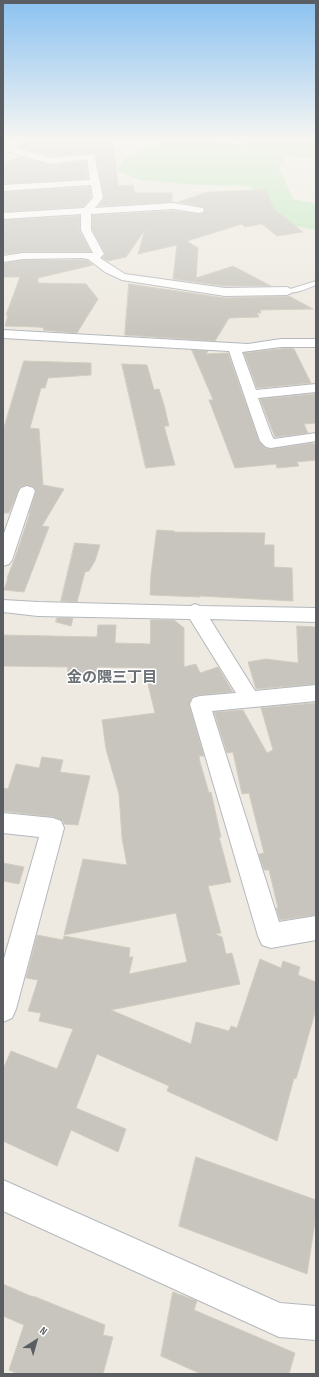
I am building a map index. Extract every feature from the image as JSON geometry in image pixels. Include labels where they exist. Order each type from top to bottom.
[{"type":"street","points":[[92,257],[99,254],[86,230],[86,212],[93,204]]},
{"type":"street","points":[[3,216],[173,206],[199,210]]},
{"type":"street","points":[[3,259],[23,256],[83,255],[92,257],[109,270],[122,277],[225,292],[287,291]]},
{"type":"street","points":[[3,334],[248,348],[281,343],[315,346]]},
{"type":"street","points":[[234,347],[265,438],[271,444],[316,437]]},
{"type":"street","points":[[250,395],[316,388]]},
{"type":"street","points":[[3,560],[9,528],[27,491]]},
{"type":"street","points":[[3,606],[38,609],[195,611],[316,615]]},
{"type":"street","points":[[195,611],[250,699]]},
{"type":"street","points":[[316,693],[200,704],[271,936],[316,928]]},
{"type":"street","points":[[3,823],[53,828],[3,1009]]},
{"type":"street","points":[[3,1195],[279,1320],[316,1322]]},
{"type":"lane","points":[[287,291],[301,289],[316,283]]},
{"type":"green space","points":[[266,204],[316,204],[316,230],[285,224]]},
{"type":"building","points":[[3,204],[85,204],[83,207],[3,212]]},
{"type":"building","points":[[99,204],[130,204],[98,206]]},
{"type":"building","points":[[189,204],[272,204],[274,209],[303,232],[277,236],[262,224],[245,227],[242,224],[187,241],[198,248],[196,278],[233,266],[271,286],[225,286],[173,279],[177,245],[138,254],[145,230],[126,257],[108,261],[102,258],[105,253],[92,230],[92,215],[173,211],[199,214],[205,211],[203,207]]},
{"type":"building","points":[[80,216],[80,231],[91,252],[23,252],[3,254],[3,220]]},
{"type":"building","points":[[23,260],[87,260],[93,265],[38,278],[38,283],[86,284],[98,299],[77,333],[43,330],[44,328],[38,327],[5,326],[8,315],[6,315],[20,277],[3,277],[3,263]]},
{"type":"building","points":[[129,284],[225,298],[289,296],[313,309],[260,310],[261,313],[257,313],[259,317],[229,318],[215,341],[125,335]]},
{"type":"building","points":[[290,348],[294,349],[311,383],[257,388],[244,353]]},
{"type":"building","points":[[192,350],[208,351],[206,354],[228,353],[259,441],[265,448],[271,449],[314,443],[316,447],[316,460],[297,462],[299,466],[277,468],[276,464],[235,468],[209,400],[213,400]]},
{"type":"building","points":[[24,361],[91,363],[91,375],[48,378],[45,388],[41,388],[30,428],[39,429],[43,485],[64,489],[42,526],[49,527],[24,592],[4,590],[36,491],[34,487],[27,485],[20,487],[9,513],[3,513],[3,431]]},
{"type":"building","points":[[122,364],[147,365],[154,390],[159,389],[164,405],[169,426],[164,426],[175,465],[146,468]]},
{"type":"building","points":[[316,394],[316,423],[304,424],[308,433],[275,437],[260,399]]},
{"type":"building","points":[[157,530],[174,532],[265,533],[264,545],[274,545],[274,567],[292,568],[293,601],[150,595],[151,574]]},
{"type":"building","points":[[75,543],[100,545],[95,561],[89,571],[85,572],[77,602],[61,601]]},
{"type":"building","points":[[57,618],[73,618],[71,626],[56,622]]},
{"type":"building","points":[[151,620],[174,620],[184,628],[184,667],[196,664],[200,673],[218,667],[233,692],[192,697],[189,704],[204,756],[199,756],[200,762],[209,793],[211,792],[221,837],[219,837],[231,882],[208,886],[221,933],[215,934],[222,937],[226,954],[232,953],[240,984],[111,1010],[191,1044],[196,1022],[229,1031],[231,1026],[237,1028],[260,959],[281,968],[283,961],[300,967],[298,975],[316,982],[316,1009],[296,1079],[294,1078],[277,1141],[167,1091],[169,1086],[97,1054],[76,1108],[126,1129],[118,1152],[71,1130],[57,1166],[3,1141],[3,1069],[11,1051],[57,1069],[73,1029],[39,1021],[41,1013],[28,1011],[38,980],[26,978],[37,935],[63,940],[64,936],[130,948],[129,957],[133,957],[129,974],[187,962],[176,913],[64,935],[83,859],[127,865],[122,838],[119,794],[106,749],[102,720],[155,713],[144,668],[97,667],[97,676],[67,677],[68,667],[3,666],[3,635],[97,637],[98,625],[116,625],[115,643],[150,644]]},
{"type":"building","points":[[297,626],[316,627],[316,684],[256,689],[248,662],[266,659],[298,663]]},
{"type":"building","points":[[316,703],[316,915],[280,920],[276,908],[278,908],[269,870],[264,870],[259,854],[264,853],[249,793],[242,794],[233,752],[227,753],[214,712],[243,710],[267,753],[273,750],[261,708]]},
{"type":"building","points":[[42,757],[63,760],[60,772],[90,776],[78,825],[64,824],[63,821],[53,817],[3,811],[3,788],[8,789],[16,764],[39,768]]},
{"type":"building","points":[[3,863],[24,867],[19,884],[3,881]]},
{"type":"building","points":[[196,1157],[316,1200],[316,1215],[307,1274],[179,1226]]},
{"type":"building","points":[[3,1284],[105,1325],[103,1335],[113,1337],[103,1374],[18,1374],[9,1370],[24,1325],[3,1316]]},
{"type":"building","points":[[173,1292],[197,1301],[194,1310],[295,1353],[289,1374],[201,1374],[161,1356]]},
{"type":"district","name":"金の隈三丁目","points":[[112,678]]}]
